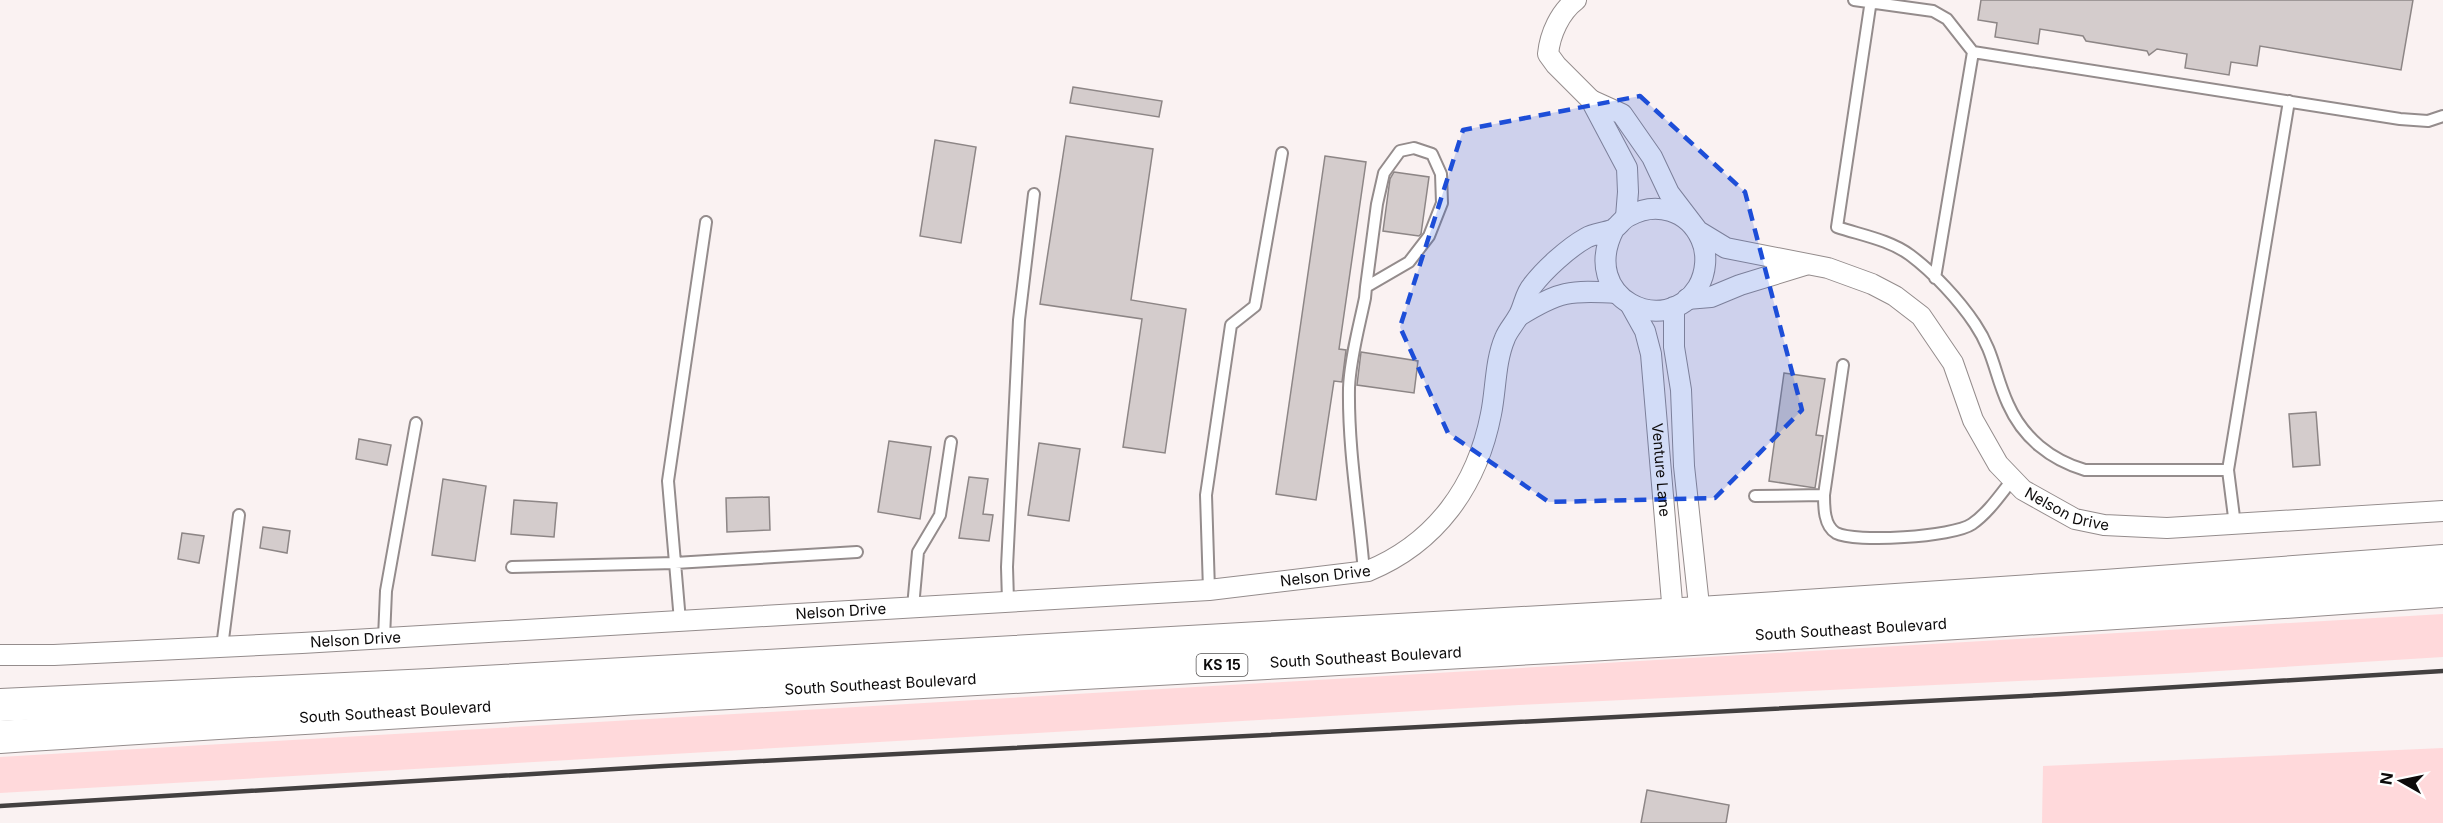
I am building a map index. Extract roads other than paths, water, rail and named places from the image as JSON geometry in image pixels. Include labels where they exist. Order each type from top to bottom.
[{"type":"main road","name":"South Southeast Boulevard","points":[[0,737],[1688,627],[2105,586],[2443,561]]},
{"type":"main road","name":"South Southeast Boulevard","points":[[0,705],[1688,627],[2089,616],[2443,591]]},
{"type":"street","points":[[1576,0],[1558,21],[1550,40],[1548,54],[1556,65],[1572,78],[1591,99],[1627,168],[1628,192],[1620,223],[1606,244],[1604,261],[1608,278],[1623,299]]},
{"type":"street","points":[[1519,316],[1541,302],[1576,291],[1623,299],[1644,309],[1659,310],[1680,303],[1697,288],[1703,274],[1706,260],[1704,245],[1698,231],[1669,193],[1652,158],[1622,114],[1591,99]]},
{"type":"street","points":[[1620,223],[1640,210],[1656,208],[1672,211],[1687,219],[1698,231]]},
{"type":"street","name":"Nelson Drive","points":[[0,655],[54,655],[222,647],[1209,590],[1364,572],[1393,561],[1417,543],[1440,523],[1461,496],[1488,428],[1505,339],[1519,316],[1530,288],[1551,266],[1586,237],[1620,223]]},
{"type":"street","name":"Nelson Drive","points":[[1698,231],[1726,248],[1828,268],[1872,284],[1895,296],[1921,316],[1953,363],[1973,420],[1990,454],[2012,480],[2034,497],[2075,519],[2134,528],[2235,525],[2443,511]]},
{"type":"street","name":"Nelson Drive","points":[[1680,303],[1712,297],[1740,285],[1806,265]]},
{"type":"street","name":"Venture Lane","points":[[1623,299],[1645,331],[1651,354],[1661,485],[1688,627]]},
{"type":"street","name":"Venture Lane","points":[[1680,303],[1674,347],[1683,413],[1688,627]]},
{"type":"lane","points":[[1854,0],[1933,11],[1947,20],[1973,52],[2400,119],[2428,121],[2443,116]]},
{"type":"lane","points":[[1871,1],[1838,227],[1909,254],[1959,303],[1976,325],[1992,354],[2008,405],[2023,428],[2045,453],[2066,464],[2085,470],[2228,470]]},
{"type":"lane","points":[[1935,278],[1973,52]]},
{"type":"lane","points":[[2235,525],[2228,470],[2289,101]]},
{"type":"lane","points":[[1364,572],[1360,514],[1353,475],[1349,387],[1377,204],[1384,173],[1400,152],[1414,148],[1432,154],[1442,174],[1442,203],[1429,236],[1409,262],[1366,287]]},
{"type":"lane","points":[[1209,590],[1206,495],[1231,325],[1255,306],[1282,153]]},
{"type":"lane","points":[[1008,601],[1007,567],[1019,320],[1034,194]]},
{"type":"lane","points":[[680,621],[668,481],[706,222]]},
{"type":"lane","points":[[1843,365],[1824,495],[1827,522],[1834,532],[1850,537],[1920,536],[1959,530],[1972,524],[1991,506],[2012,480]]},
{"type":"lane","points":[[384,638],[386,591],[416,423]]},
{"type":"lane","points":[[913,607],[918,552],[940,515],[951,442]]},
{"type":"lane","points":[[1755,496],[1824,495]]},
{"type":"lane","points":[[222,647],[238,515]]},
{"type":"lane","points":[[512,567],[675,563],[857,552]]},
{"type":"railway","points":[[0,806],[664,766],[2061,694],[2443,671]]}]
